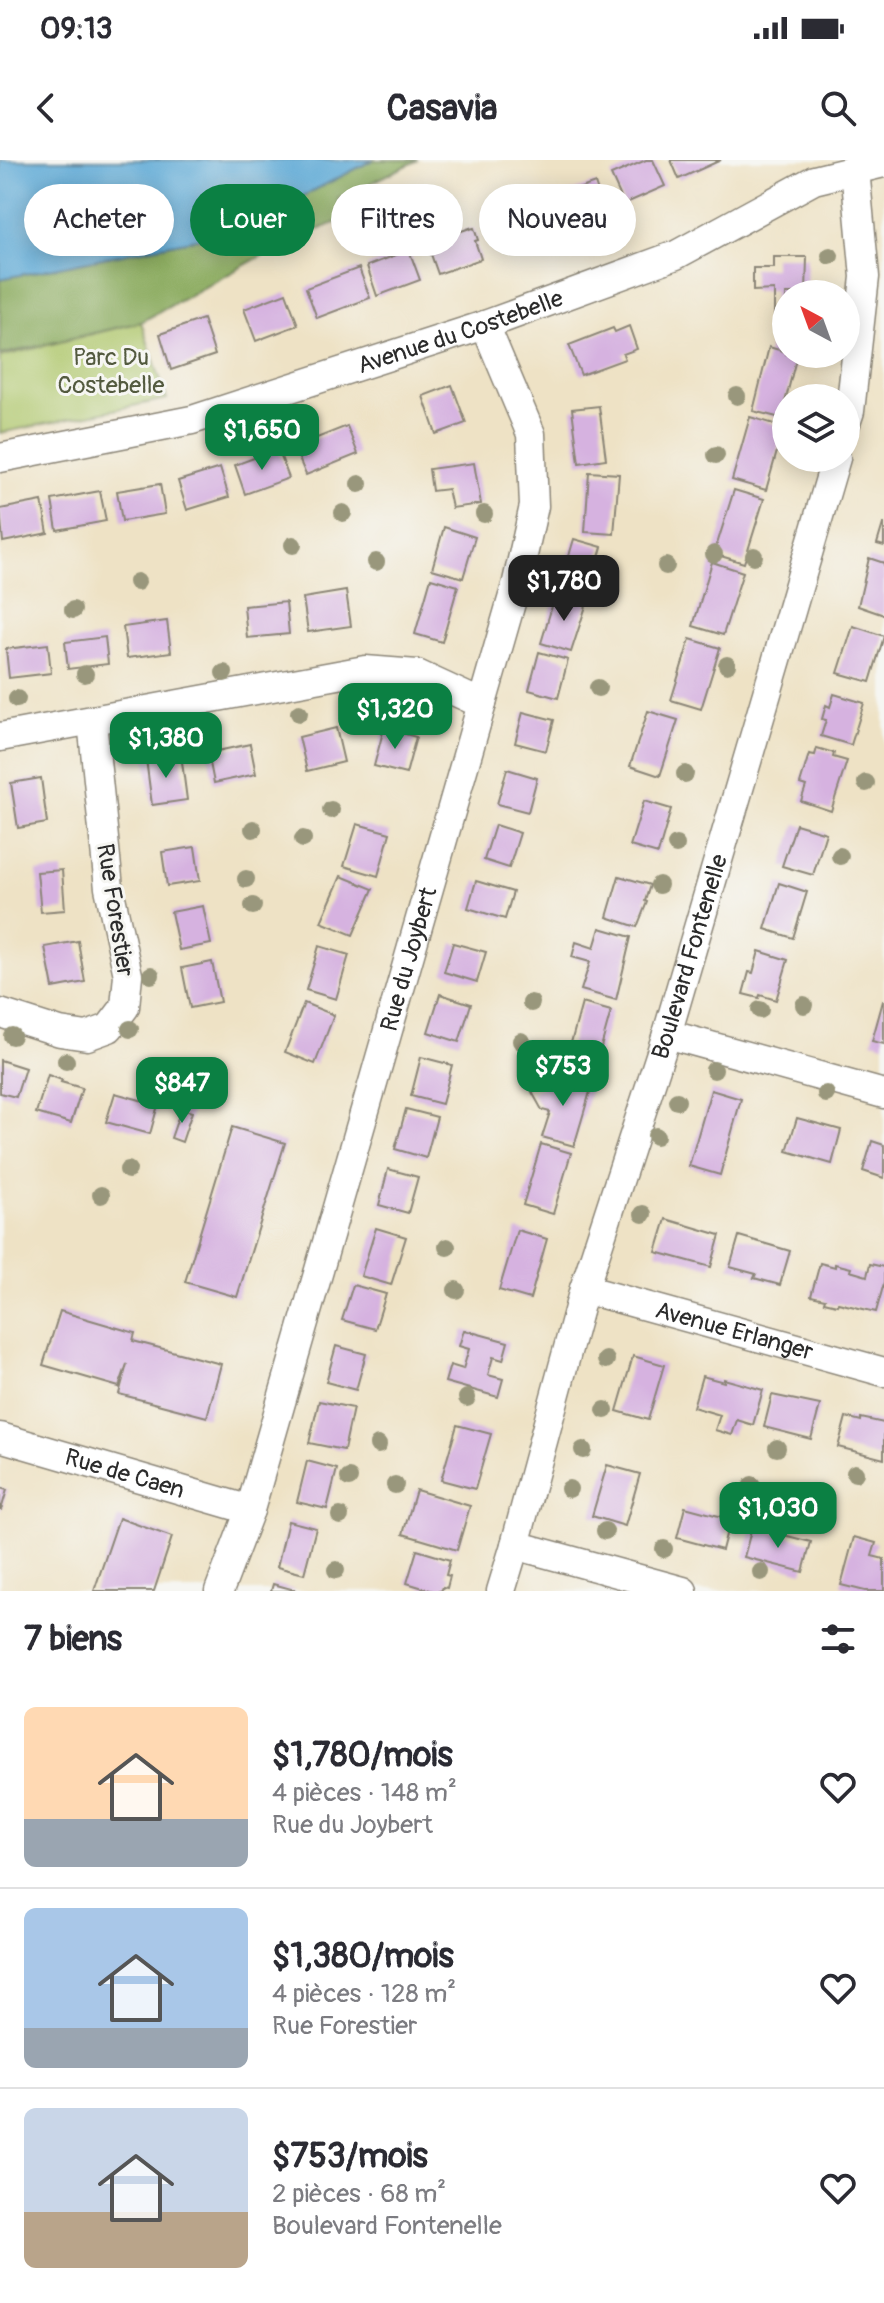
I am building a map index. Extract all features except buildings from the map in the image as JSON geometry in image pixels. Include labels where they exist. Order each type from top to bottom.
[{"type":"street","name":"Avenue du Costebelle","points":[[0,458],[192,420],[485,325],[676,255],[814,180],[884,163]]},
{"type":"street","points":[[853,384],[865,277],[855,169]]},
{"type":"street","name":"Rue du Joybert","points":[[219,1591],[250,1510],[517,582],[534,506],[531,434],[485,325]]},
{"type":"street","name":"Boulevard Fontenelle","points":[[501,1591],[584,1289],[667,1034],[832,472]]},
{"type":"street","points":[[0,737],[365,670],[417,674],[482,704]]},
{"type":"street","name":"Rue Forestier","points":[[0,1013],[60,1032],[87,1036],[109,1028],[125,1007],[128,975],[109,888],[92,721]]},
{"type":"street","points":[[667,1034],[884,1094]]},
{"type":"street","name":"Avenue Erlanger","points":[[584,1289],[884,1372]]},
{"type":"street","name":"Rue de Caen","points":[[0,1437],[250,1510]]},
{"type":"street","points":[[515,1545],[683,1591]]},
{"type":"green space","points":[[373,160],[418,160],[369,184],[331,184],[331,225],[315,231],[315,190]]},
{"type":"green space","points":[[190,240],[190,256],[261,256],[141,322],[0,355],[0,279],[113,256],[174,256],[174,243]]},
{"type":"green space","name":"Parc Du Costebelle","points":[[141,322],[167,399],[0,433],[0,357]]},
{"type":"water","points":[[0,160],[373,160],[315,190],[315,184],[190,184],[190,240],[174,243],[174,184],[24,184],[24,256],[113,256],[0,279]]}]
